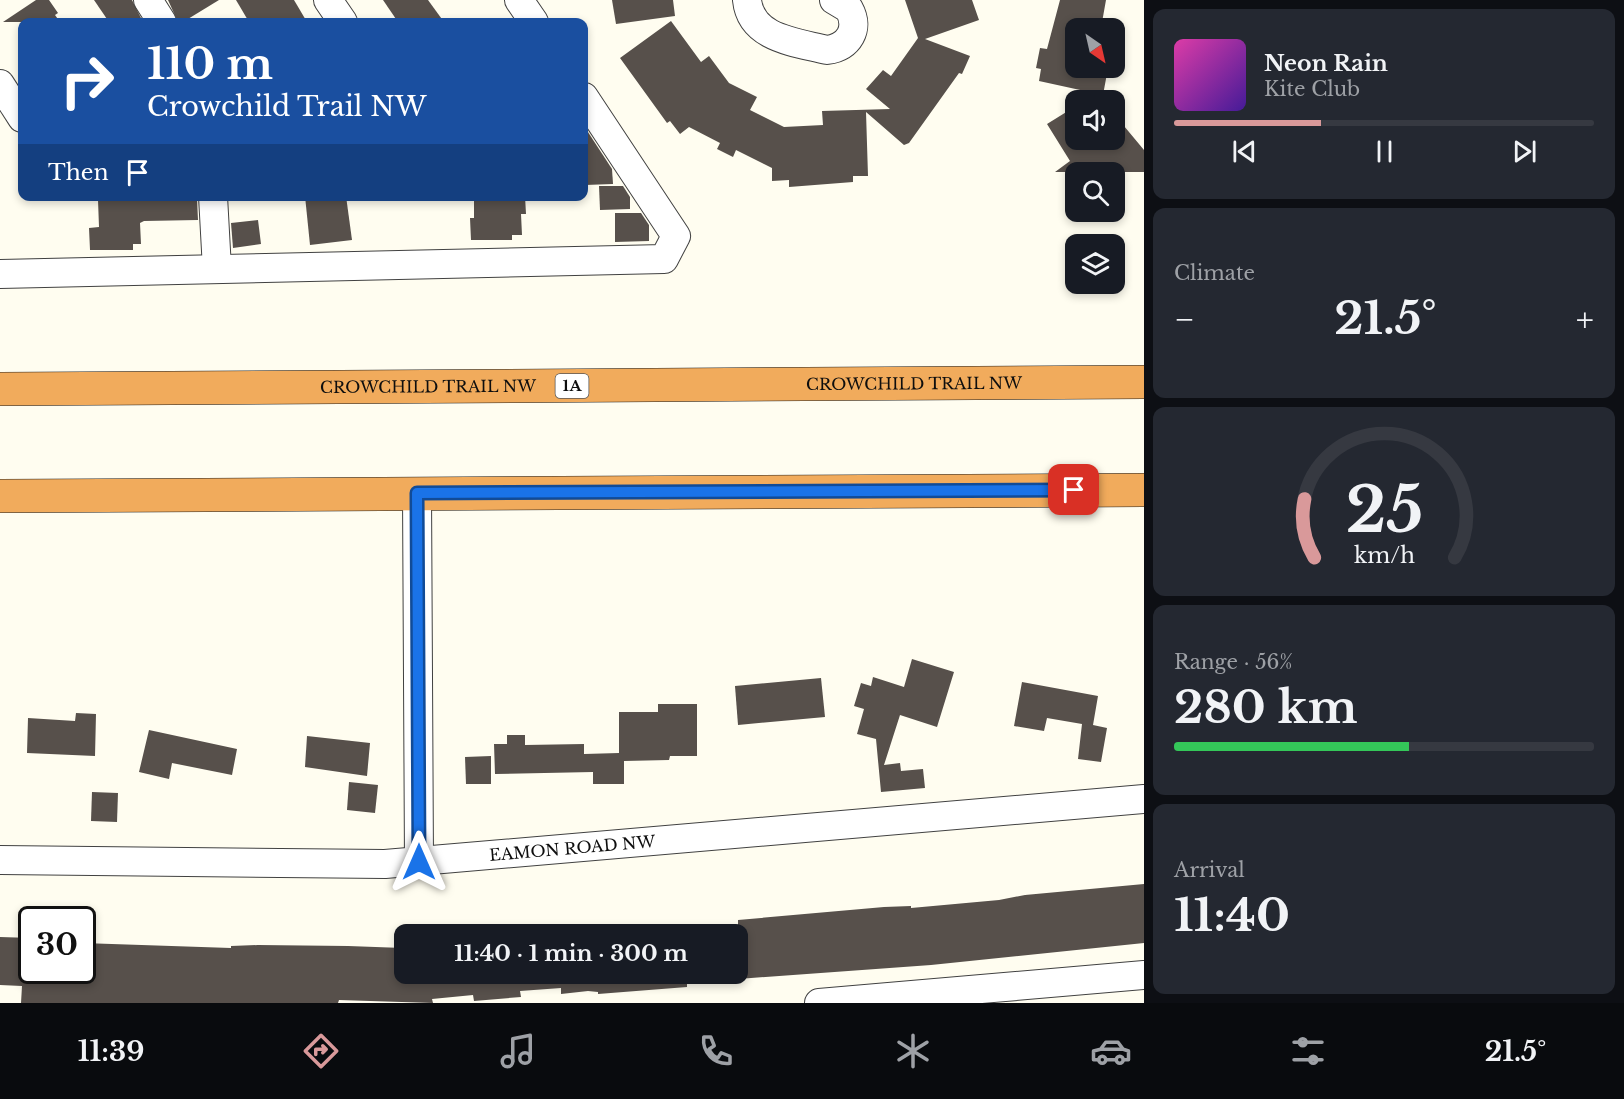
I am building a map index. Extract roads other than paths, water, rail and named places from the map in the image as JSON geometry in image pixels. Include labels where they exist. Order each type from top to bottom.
[{"type":"highway","name":"CROWCHILD TRAIL NW","points":[[0,389],[1144,382]]},
{"type":"highway","points":[[0,496],[1144,490]]},
{"type":"street","points":[[148,0],[159,18]]},
{"type":"street","points":[[328,0],[340,18]]},
{"type":"street","points":[[519,0],[531,18]]},
{"type":"street","points":[[747,0],[751,15],[768,34],[827,50],[835,49],[849,40],[854,24],[849,9],[834,0]]},
{"type":"street","points":[[0,84],[18,112]]},
{"type":"street","points":[[0,274],[664,259],[676,236],[588,103]]},
{"type":"street","points":[[213,201],[217,269]]},
{"type":"street","points":[[417,493],[419,862]]},
{"type":"street","name":"EAMON ROAD NW","points":[[0,860],[385,864],[1144,799]]},
{"type":"street","points":[[819,1003],[1144,975]]}]
